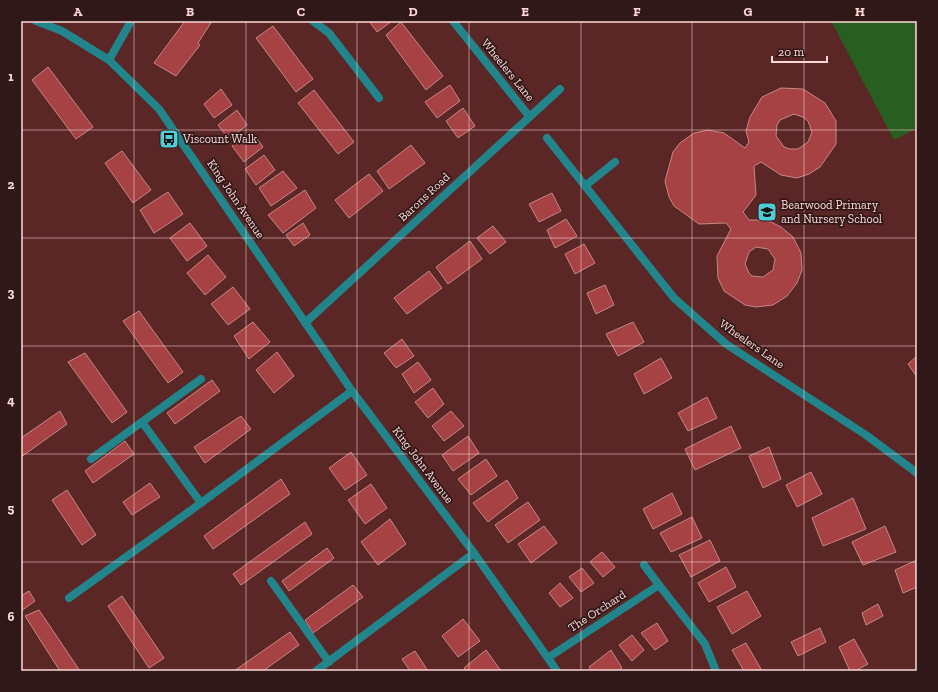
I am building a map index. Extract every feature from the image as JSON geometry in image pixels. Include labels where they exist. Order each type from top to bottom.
[{"type":"street","name":"King John Avenue","points":[[36,21],[62,31],[109,60],[159,109],[352,391],[474,553],[549,657],[557,671]]},
{"type":"street","points":[[109,60],[131,21]]},
{"type":"street","points":[[313,21],[329,33],[380,98]]},
{"type":"street","name":"Wheelers Lane","points":[[453,21],[529,116]]},
{"type":"street","name":"Barons Road","points":[[305,323],[560,89]]},
{"type":"street","name":"Wheelers Lane","points":[[547,138],[674,298],[726,344],[866,435],[917,474]]},
{"type":"street","points":[[585,186],[614,162]]},
{"type":"street","points":[[91,459],[201,378]]},
{"type":"street","points":[[69,598],[201,503],[352,391]]},
{"type":"street","points":[[142,422],[201,503]]},
{"type":"street","points":[[316,671],[474,553]]},
{"type":"street","points":[[644,565],[705,644],[716,671]]},
{"type":"street","points":[[271,581],[329,662]]},
{"type":"street","name":"The Orchard","points":[[549,657],[659,585]]},
{"type":"green space","points":[[831,21],[917,21],[917,128],[894,140]]},
{"type":"building","points":[[185,21],[212,21],[198,43],[200,45],[176,76],[154,63]]},
{"type":"building","points":[[369,21],[392,21],[377,32]]},
{"type":"building","points":[[401,22],[443,76],[426,90],[386,35]]},
{"type":"building","points":[[273,26],[313,79],[296,92],[256,38]]},
{"type":"building","points":[[48,67],[93,127],[76,139],[32,80]]},
{"type":"building","points":[[450,85],[460,101],[437,118],[425,102]]},
{"type":"building","points":[[781,88],[803,89],[825,103],[836,121],[836,144],[820,167],[809,174],[797,178],[781,175],[761,162],[754,166],[756,195],[743,212],[749,220],[767,220],[781,227],[793,237],[801,253],[802,270],[797,283],[787,296],[773,305],[756,307],[745,305],[724,291],[718,278],[717,256],[731,229],[726,223],[699,224],[674,206],[669,197],[665,181],[673,152],[680,143],[694,133],[708,130],[724,133],[745,148],[749,142],[746,131],[750,117],[762,97]],"holes":[[[794,114],[803,117],[808,121],[812,132],[808,142],[798,149],[784,147],[776,136],[777,125],[780,120]],[[756,247],[768,249],[775,259],[773,270],[763,277],[752,276],[745,264],[749,252]]]},
{"type":"building","points":[[221,89],[232,105],[214,118],[204,104]]},
{"type":"building","points":[[314,90],[354,142],[338,154],[298,103]]},
{"type":"building","points":[[463,108],[475,126],[458,138],[446,121]]},
{"type":"building","points":[[237,110],[247,125],[229,139],[218,125]]},
{"type":"building","points":[[252,132],[263,147],[244,162],[232,146]]},
{"type":"building","points":[[411,145],[425,163],[389,189],[377,171]]},
{"type":"building","points":[[122,151],[151,190],[133,203],[105,163]]},
{"type":"building","points":[[264,155],[275,170],[256,185],[245,169]]},
{"type":"building","points":[[283,171],[297,188],[271,206],[259,188]]},
{"type":"building","points":[[369,174],[383,191],[349,218],[335,200]]},
{"type":"building","points":[[305,190],[316,208],[283,233],[268,215]]},
{"type":"building","points":[[168,192],[183,214],[154,233],[140,210]]},
{"type":"building","points":[[552,193],[561,211],[539,222],[529,204]]},
{"type":"building","points":[[566,219],[577,236],[555,248],[547,230]]},
{"type":"building","points":[[190,223],[207,246],[187,261],[170,238]]},
{"type":"building","points":[[303,223],[310,235],[294,246],[286,235]]},
{"type":"building","points":[[493,226],[506,242],[490,254],[477,238]]},
{"type":"building","points":[[470,241],[482,259],[448,284],[436,267]]},
{"type":"building","points":[[584,244],[595,263],[575,274],[565,254]]},
{"type":"building","points":[[208,255],[226,277],[205,295],[187,273]]},
{"type":"building","points":[[429,271],[442,288],[407,314],[394,298]]},
{"type":"building","points":[[605,285],[614,305],[596,314],[587,293]]},
{"type":"building","points":[[233,287],[250,309],[228,325],[211,304]]},
{"type":"building","points":[[139,311],[183,372],[168,383],[123,321]]},
{"type":"building","points":[[253,322],[270,342],[249,359],[234,336]]},
{"type":"building","points":[[633,322],[644,342],[618,356],[606,334]]},
{"type":"building","points":[[402,339],[414,356],[396,368],[384,353]]},
{"type":"building","points":[[277,352],[294,376],[274,393],[256,370]]},
{"type":"building","points":[[85,353],[127,412],[112,423],[68,362]]},
{"type":"building","points":[[917,356],[917,377],[908,364]]},
{"type":"building","points":[[661,358],[672,378],[644,394],[634,374]]},
{"type":"building","points":[[418,362],[431,380],[414,393],[402,374]]},
{"type":"building","points":[[212,380],[220,391],[175,424],[167,413]]},
{"type":"building","points":[[433,388],[444,404],[428,418],[415,402]]},
{"type":"building","points":[[707,397],[717,418],[688,431],[678,413]]},
{"type":"building","points":[[60,411],[67,424],[21,457],[21,438]]},
{"type":"building","points":[[451,411],[464,426],[444,441],[432,426]]},
{"type":"building","points":[[241,416],[251,429],[205,463],[194,447]]},
{"type":"building","points":[[731,426],[741,448],[695,470],[685,449]]},
{"type":"building","points":[[468,436],[479,453],[453,471],[442,455]]},
{"type":"building","points":[[125,441],[134,454],[93,483],[85,471]]},
{"type":"building","points":[[769,447],[781,479],[763,488],[749,456]]},
{"type":"building","points":[[351,452],[367,475],[345,490],[329,468]]},
{"type":"building","points":[[486,459],[497,476],[471,495],[458,479]]},
{"type":"building","points":[[811,472],[822,494],[797,507],[786,485]]},
{"type":"building","points":[[281,479],[290,494],[213,549],[204,536]]},
{"type":"building","points":[[507,480],[518,498],[488,522],[473,503]]},
{"type":"building","points":[[150,483],[160,497],[132,515],[123,502]]},
{"type":"building","points":[[371,484],[387,508],[365,524],[348,500]]},
{"type":"building","points":[[67,490],[96,535],[82,545],[52,500]]},
{"type":"building","points":[[672,493],[682,514],[653,529],[643,509]]},
{"type":"building","points":[[853,498],[866,529],[823,546],[812,518]]},
{"type":"building","points":[[528,502],[540,520],[508,543],[495,525]]},
{"type":"building","points":[[692,517],[702,538],[671,552],[660,533]]},
{"type":"building","points":[[390,519],[406,544],[378,565],[361,542]]},
{"type":"building","points":[[305,522],[312,534],[241,585],[233,574]]},
{"type":"building","points":[[544,526],[557,543],[531,563],[518,544]]},
{"type":"building","points":[[885,526],[896,552],[863,565],[852,542]]},
{"type":"building","points":[[710,540],[720,561],[691,577],[679,555]]},
{"type":"building","points":[[327,548],[334,558],[289,591],[282,581]]},
{"type":"building","points":[[602,552],[615,567],[603,577],[590,562]]},
{"type":"building","points":[[917,560],[917,587],[903,593],[895,570]]},
{"type":"building","points":[[726,567],[736,587],[709,602],[698,583]]},
{"type":"building","points":[[582,568],[594,583],[581,592],[569,577]]},
{"type":"building","points":[[560,583],[573,598],[560,607],[549,593]]},
{"type":"building","points":[[353,585],[363,597],[313,633],[305,620]]},
{"type":"building","points":[[29,591],[35,601],[21,611],[21,596]]},
{"type":"building","points":[[747,591],[761,616],[732,634],[717,607]]},
{"type":"building","points":[[122,596],[164,658],[149,668],[108,606]]},
{"type":"building","points":[[878,604],[883,616],[866,625],[862,613]]},
{"type":"building","points":[[39,610],[80,671],[60,671],[25,616]]},
{"type":"building","points":[[463,619],[480,641],[458,657],[442,636]]},
{"type":"building","points":[[657,623],[668,641],[655,650],[641,633]]},
{"type":"building","points":[[820,628],[826,642],[798,656],[791,642]]},
{"type":"building","points":[[290,632],[299,645],[263,671],[234,671]]},
{"type":"building","points":[[632,635],[644,650],[632,661],[619,645]]},
{"type":"building","points":[[854,639],[868,664],[855,671],[850,671],[839,647]]},
{"type":"building","points":[[746,643],[761,669],[756,671],[744,671],[732,650]]},
{"type":"building","points":[[486,650],[501,671],[466,671],[464,668]]},
{"type":"building","points":[[611,650],[622,668],[618,671],[592,671],[589,667]]},
{"type":"building","points":[[415,651],[428,671],[410,671],[402,659]]},
{"type":"place","name":"Viscount Walk","points":[[169,139]]},
{"type":"place","name":"Bearwood Primary and Nursery School","points":[[767,212]]}]
